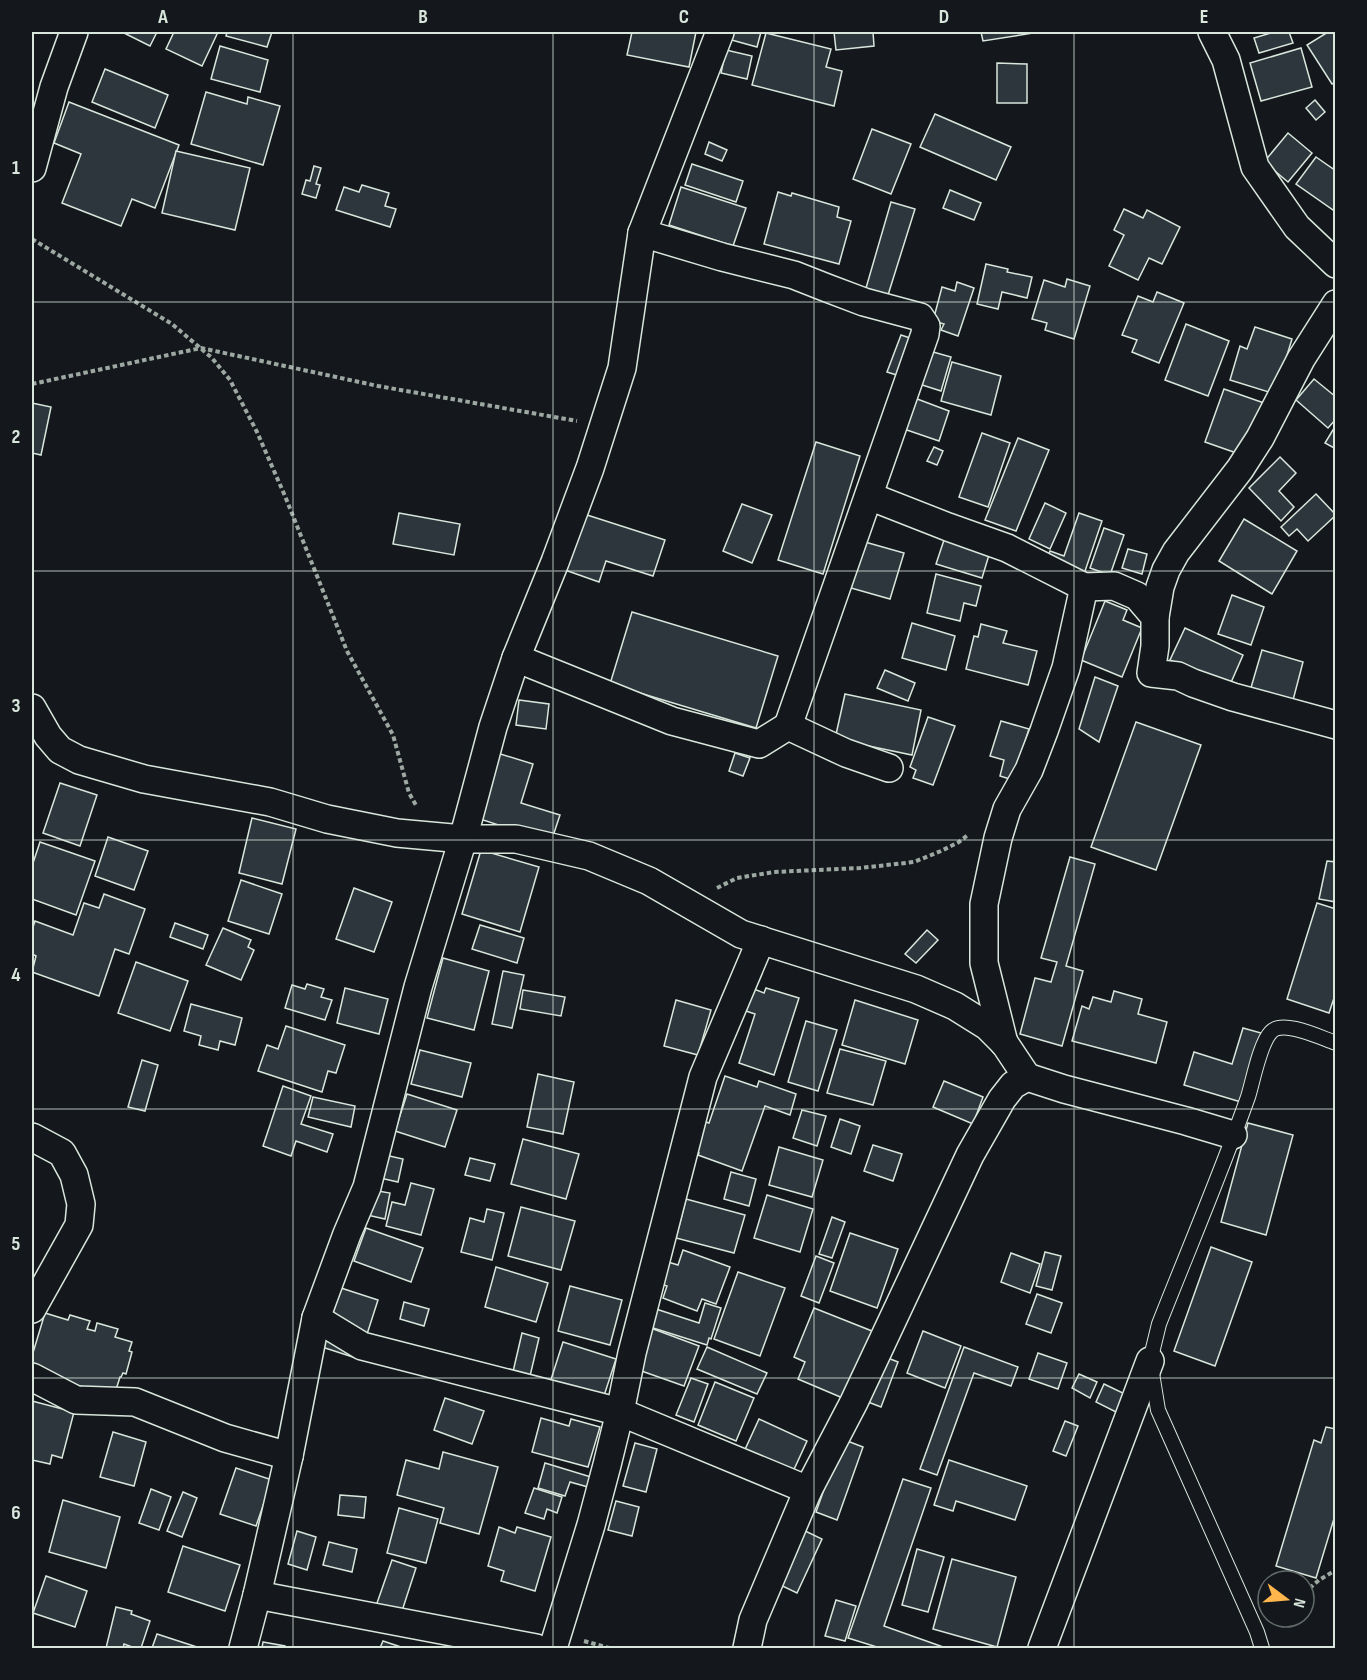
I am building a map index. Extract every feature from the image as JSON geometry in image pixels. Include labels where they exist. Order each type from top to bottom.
[{"type":"street","points":[[32,168],[54,87],[74,32]]},
{"type":"street","points":[[243,1648],[289,1456],[316,1318],[347,1233],[367,1187],[418,987],[463,839],[493,727],[516,658],[590,468],[622,369],[642,233],[720,32]]},
{"type":"street","points":[[1212,32],[1226,60],[1255,167],[1297,226],[1335,264]]},
{"type":"street","points":[[516,658],[672,721],[759,744],[788,726],[925,334],[926,326],[920,317],[864,302],[794,274],[722,257],[642,233]]},
{"type":"street","points":[[1335,304],[1300,359],[1260,438],[1240,469],[1183,542],[1166,570],[1160,587],[1155,618],[1155,646],[1151,673],[1178,676],[1233,697],[1335,725]]},
{"type":"street","points":[[869,496],[1007,548],[1084,587],[1114,586],[1137,596],[1155,618]]},
{"type":"street","points":[[1005,1044],[984,963],[984,904],[998,838],[1007,809],[1029,770],[1066,668],[1084,587]]},
{"type":"street","points":[[32,708],[48,736],[60,750],[79,760],[144,779],[270,802],[359,826],[397,833],[463,839],[516,839],[589,856],[649,881],[741,934],[916,989],[972,1015],[1005,1044],[1027,1077],[1233,1135]]},
{"type":"street","points":[[788,726],[846,753],[889,768]]},
{"type":"street","points":[[553,1648],[591,1525],[620,1412],[632,1353],[703,1077],[761,940]]},
{"type":"street","points":[[747,1648],[753,1620],[808,1490],[854,1402],[970,1155],[1002,1099],[1013,1085],[1027,1077]]},
{"type":"street","points":[[32,1137],[62,1153],[74,1174],[81,1204],[78,1225],[32,1309]]},
{"type":"street","points":[[316,1318],[362,1346],[620,1412],[808,1490]]},
{"type":"street","points":[[1042,1648],[1150,1361]]},
{"type":"street","points":[[32,1377],[76,1400],[135,1402],[225,1438],[289,1456]]},
{"type":"street","points":[[257,1595],[536,1648]]},
{"type":"lane","points":[[1263,1648],[1158,1410],[1150,1361],[1159,1324],[1233,1135],[1270,1032],[1279,1027],[1290,1027],[1335,1043]]},
{"type":"path","points":[[32,239],[172,324],[212,358],[230,380],[257,432],[285,496],[347,651],[393,735],[409,793],[434,837]]},
{"type":"path","points":[[32,384],[201,348],[378,386],[604,426]]},
{"type":"path","points":[[696,909],[711,891],[737,878],[774,872],[860,868],[914,861],[959,842],[1007,809]]},
{"type":"path","points":[[1316,1583],[1335,1570]]},
{"type":"building","points":[[122,32],[157,32],[150,46]]},
{"type":"building","points":[[174,32],[218,32],[202,66],[166,49]]},
{"type":"building","points":[[227,32],[272,32],[267,47],[226,36]]},
{"type":"building","points":[[632,32],[696,32],[689,67],[627,55]]},
{"type":"building","points":[[730,32],[761,32],[757,47],[728,39]]},
{"type":"building","points":[[834,32],[873,32],[874,46],[836,50]]},
{"type":"building","points":[[981,32],[1032,32],[1033,33],[983,41]]},
{"type":"building","points":[[1271,32],[1289,32],[1293,43],[1259,53],[1254,38]]},
{"type":"building","points":[[1328,32],[1336,32],[1336,82],[1332,84],[1307,45]]},
{"type":"building","points":[[766,33],[831,49],[826,67],[842,71],[834,106],[752,85]]},
{"type":"building","points":[[220,46],[268,60],[260,92],[211,79]]},
{"type":"building","points":[[1301,48],[1312,87],[1261,101],[1250,63]]},
{"type":"building","points":[[726,50],[752,56],[747,79],[721,73]]},
{"type":"building","points":[[997,63],[1027,64],[1027,103],[997,103]]},
{"type":"building","points":[[105,69],[168,95],[155,128],[92,102]]},
{"type":"building","points":[[206,92],[247,104],[248,97],[280,106],[263,165],[191,144]]},
{"type":"building","points":[[1315,100],[1325,112],[1316,120],[1306,108]]},
{"type":"building","points":[[69,102],[179,145],[155,208],[132,199],[121,226],[62,203],[81,154],[54,143]]},
{"type":"building","points":[[935,114],[1011,147],[996,180],[920,147]]},
{"type":"building","points":[[872,129],[911,144],[891,194],[853,179]]},
{"type":"building","points":[[1288,133],[1312,153],[1288,182],[1264,162]]},
{"type":"building","points":[[709,142],[727,150],[722,161],[705,154]]},
{"type":"building","points":[[176,151],[250,168],[235,230],[162,213]]},
{"type":"building","points":[[1316,157],[1336,171],[1336,212],[1296,184]]},
{"type":"building","points":[[692,164],[743,181],[736,202],[685,185]]},
{"type":"building","points":[[314,166],[321,168],[316,184],[320,185],[316,198],[302,194],[306,180],[310,181]]},
{"type":"building","points":[[362,185],[389,193],[385,206],[396,209],[390,227],[336,210],[344,187],[359,192]]},
{"type":"building","points":[[681,187],[746,208],[733,246],[669,225]]},
{"type":"building","points":[[950,190],[981,203],[974,220],[943,208]]},
{"type":"building","points":[[778,192],[791,196],[792,193],[839,207],[837,217],[851,221],[839,264],[764,244]]},
{"type":"building","points":[[891,202],[915,209],[888,295],[866,288]]},
{"type":"building","points":[[1124,209],[1143,218],[1147,210],[1180,227],[1162,264],[1149,258],[1138,280],[1109,266],[1124,235],[1114,230]]},
{"type":"building","points":[[986,264],[1008,269],[1007,272],[1032,277],[1027,298],[1002,292],[998,309],[977,304]]},
{"type":"building","points":[[1067,279],[1090,286],[1074,339],[1045,330],[1047,323],[1032,319],[1044,280],[1065,287]]},
{"type":"building","points":[[957,282],[974,288],[958,336],[941,330],[944,324],[933,321],[942,287],[955,291]]},
{"type":"building","points":[[1157,292],[1184,303],[1159,363],[1132,352],[1137,340],[1122,335],[1138,296],[1153,302]]},
{"type":"building","points":[[1186,324],[1229,341],[1208,396],[1165,380]]},
{"type":"building","points":[[1255,327],[1292,339],[1275,394],[1230,380],[1240,346],[1247,349]]},
{"type":"building","points":[[901,335],[919,341],[906,378],[887,372]]},
{"type":"building","points":[[926,350],[951,357],[941,391],[916,383]]},
{"type":"building","points":[[952,362],[1001,376],[991,415],[941,401]]},
{"type":"building","points":[[1314,379],[1336,397],[1336,419],[1328,428],[1296,400]]},
{"type":"building","points":[[1224,389],[1264,403],[1245,456],[1205,442]]},
{"type":"building","points":[[912,397],[949,411],[939,441],[901,428]]},
{"type":"building","points":[[32,403],[51,407],[41,455],[32,453]]},
{"type":"building","points":[[1336,425],[1336,449],[1325,443]]},
{"type":"building","points":[[982,433],[1010,443],[988,507],[959,497]]},
{"type":"building","points":[[1018,438],[1049,450],[1016,531],[985,520]]},
{"type":"building","points":[[816,442],[860,456],[823,574],[778,560]]},
{"type":"building","points":[[934,447],[943,451],[937,465],[927,461]]},
{"type":"building","points":[[1280,457],[1296,473],[1279,491],[1294,507],[1281,521],[1249,488]]},
{"type":"building","points":[[1316,494],[1336,515],[1308,541],[1297,529],[1289,536],[1281,527]]},
{"type":"building","points":[[1045,503],[1066,513],[1050,549],[1029,539]]},
{"type":"building","points":[[742,504],[772,515],[752,563],[723,551]]},
{"type":"building","points":[[399,513],[460,524],[454,555],[393,544]]},
{"type":"building","points":[[1079,513],[1102,521],[1083,577],[1045,565],[1050,551],[1064,556]]},
{"type":"building","points":[[584,514],[665,540],[653,576],[606,561],[599,582],[565,570]]},
{"type":"building","points":[[1244,519],[1297,551],[1272,594],[1219,561]]},
{"type":"building","points":[[1104,528],[1124,535],[1110,575],[1090,568]]},
{"type":"building","points":[[944,540],[989,555],[982,578],[936,564]]},
{"type":"building","points":[[865,542],[904,553],[890,599],[851,588]]},
{"type":"building","points":[[1128,549],[1147,554],[1142,574],[1122,568]]},
{"type":"building","points":[[936,574],[981,586],[976,606],[964,603],[960,621],[927,613]]},
{"type":"building","points":[[1232,595],[1264,607],[1251,645],[1218,634]]},
{"type":"building","points":[[1105,601],[1127,610],[1123,620],[1142,628],[1122,677],[1081,660]]},
{"type":"building","points":[[632,612],[778,656],[756,728],[610,684]]},
{"type":"building","points":[[912,623],[955,636],[946,670],[902,658]]},
{"type":"building","points":[[981,624],[1007,631],[1003,643],[1037,651],[1028,685],[966,669],[974,636],[978,637]]},
{"type":"building","points":[[1185,628],[1243,655],[1229,687],[1170,660]]},
{"type":"building","points":[[1262,650],[1303,662],[1292,704],[1250,691]]},
{"type":"building","points":[[885,670],[915,683],[908,701],[877,688]]},
{"type":"building","points":[[1095,677],[1118,686],[1099,742],[1079,729]]},
{"type":"building","points":[[845,694],[921,710],[912,755],[835,739]]},
{"type":"building","points":[[519,700],[549,704],[546,729],[516,725]]},
{"type":"building","points":[[928,717],[955,726],[933,785],[913,778],[916,770],[910,767]]},
{"type":"building","points":[[1001,721],[1029,729],[1013,780],[1000,776],[1004,760],[990,756]]},
{"type":"building","points":[[1136,722],[1201,745],[1156,870],[1091,847]]},
{"type":"building","points":[[494,752],[533,764],[521,803],[560,815],[551,842],[474,817]]},
{"type":"building","points":[[735,753],[750,758],[743,776],[729,771]]},
{"type":"building","points":[[60,783],[97,795],[80,846],[43,833]]},
{"type":"building","points":[[252,818],[296,829],[282,884],[239,873]]},
{"type":"building","points":[[108,837],[148,851],[134,890],[95,876]]},
{"type":"building","points":[[40,842],[95,861],[76,915],[32,899],[32,866]]},
{"type":"building","points":[[481,850],[539,867],[520,932],[462,914]]},
{"type":"building","points":[[1070,857],[1095,864],[1066,966],[1083,971],[1062,1046],[1020,1034],[1035,978],[1051,982],[1057,962],[1041,958]]},
{"type":"building","points":[[1327,861],[1336,862],[1336,902],[1319,899]]},
{"type":"building","points":[[241,880],[282,894],[269,934],[228,921]]},
{"type":"building","points":[[354,888],[392,902],[374,952],[336,939]]},
{"type":"building","points":[[104,894],[145,909],[129,954],[115,949],[99,996],[32,972],[36,956],[32,954],[32,930],[35,921],[73,935],[84,903],[99,908]]},
{"type":"building","points":[[1317,903],[1336,909],[1336,992],[1329,1013],[1287,999]]},
{"type":"building","points":[[175,923],[208,935],[203,949],[170,937]]},
{"type":"building","points":[[480,925],[524,938],[517,963],[472,949]]},
{"type":"building","points":[[223,928],[251,940],[248,947],[254,950],[241,980],[206,965]]},
{"type":"building","points":[[927,930],[938,940],[916,963],[905,954]]},
{"type":"building","points":[[443,958],[489,971],[474,1030],[427,1018]]},
{"type":"building","points":[[136,962],[188,981],[170,1031],[118,1013]]},
{"type":"building","points":[[503,971],[524,975],[512,1028],[492,1024]]},
{"type":"building","points":[[307,984],[324,989],[321,997],[332,1000],[325,1020],[285,1008],[292,985],[305,989]]},
{"type":"building","points":[[345,988],[388,999],[379,1034],[337,1023]]},
{"type":"building","points":[[766,988],[799,998],[774,1075],[739,1063],[755,1014],[746,1011],[754,989],[764,993]]},
{"type":"building","points":[[523,990],[565,997],[561,1016],[520,1009]]},
{"type":"building","points":[[1114,991],[1142,999],[1138,1014],[1167,1022],[1156,1063],[1072,1041],[1082,1006],[1089,1009],[1093,997],[1111,1002]]},
{"type":"building","points":[[676,1000],[711,1010],[698,1055],[664,1046]]},
{"type":"building","points":[[855,1000],[918,1020],[905,1064],[842,1045]]},
{"type":"building","points":[[191,1004],[242,1018],[235,1045],[220,1041],[218,1050],[199,1045],[201,1036],[184,1031]]},
{"type":"building","points":[[806,1021],[837,1030],[818,1091],[788,1082]]},
{"type":"building","points":[[286,1026],[345,1045],[336,1073],[328,1071],[322,1092],[258,1071],[267,1045],[278,1049]]},
{"type":"building","points":[[1243,1028],[1261,1033],[1241,1102],[1184,1085],[1194,1052],[1232,1064]]},
{"type":"building","points":[[840,1049],[886,1061],[873,1105],[827,1093]]},
{"type":"building","points":[[420,1050],[471,1063],[462,1097],[411,1084]]},
{"type":"building","points":[[142,1060],[158,1065],[145,1111],[128,1107]]},
{"type":"building","points":[[538,1074],[574,1082],[563,1134],[527,1127]]},
{"type":"building","points":[[725,1076],[757,1087],[759,1081],[796,1094],[790,1115],[765,1106],[742,1171],[689,1150],[700,1120],[709,1123]]},
{"type":"building","points":[[944,1081],[983,1097],[973,1124],[933,1107]]},
{"type":"building","points":[[283,1086],[311,1096],[301,1124],[333,1134],[327,1152],[296,1141],[291,1156],[263,1146]]},
{"type":"building","points":[[407,1094],[457,1110],[445,1147],[395,1131]]},
{"type":"building","points":[[313,1097],[355,1106],[351,1127],[308,1117]]},
{"type":"building","points":[[802,1110],[826,1116],[817,1146],[793,1138]]},
{"type":"building","points":[[840,1119],[860,1126],[851,1154],[831,1147]]},
{"type":"building","points":[[1248,1123],[1293,1135],[1266,1235],[1221,1222]]},
{"type":"building","points":[[523,1139],[579,1154],[566,1199],[511,1184]]},
{"type":"building","points":[[873,1145],[902,1154],[893,1181],[864,1171]]},
{"type":"building","points":[[779,1147],[823,1160],[812,1197],[769,1185]]},
{"type":"building","points":[[385,1155],[403,1159],[398,1182],[380,1178]]},
{"type":"building","points":[[470,1158],[495,1164],[490,1181],[465,1175]]},
{"type":"building","points":[[731,1172],[756,1179],[749,1206],[724,1199]]},
{"type":"building","points":[[411,1183],[434,1189],[421,1235],[386,1226],[392,1202],[405,1205]]},
{"type":"building","points":[[372,1190],[390,1193],[385,1219],[367,1215]]},
{"type":"building","points":[[767,1195],[813,1209],[800,1252],[754,1238]]},
{"type":"building","points":[[686,1199],[745,1215],[734,1253],[676,1238]]},
{"type":"building","points":[[521,1207],[575,1221],[561,1270],[508,1256]]},
{"type":"building","points":[[487,1209],[504,1213],[492,1260],[461,1252],[470,1218],[484,1222]]},
{"type":"building","points":[[832,1217],[845,1222],[832,1258],[819,1254]]},
{"type":"building","points":[[366,1228],[423,1248],[411,1282],[354,1261]]},
{"type":"building","points":[[850,1233],[898,1249],[877,1308],[830,1291]]},
{"type":"building","points":[[1211,1247],[1252,1262],[1215,1366],[1174,1351]]},
{"type":"building","points":[[683,1250],[730,1267],[716,1304],[702,1299],[697,1311],[663,1298],[667,1286],[661,1284],[668,1262],[678,1265]]},
{"type":"building","points":[[1045,1252],[1061,1256],[1052,1290],[1036,1286]]},
{"type":"building","points":[[1011,1253],[1040,1264],[1030,1293],[1001,1282]]},
{"type":"building","points":[[816,1256],[834,1263],[819,1303],[801,1296]]},
{"type":"building","points":[[496,1267],[548,1283],[536,1322],[485,1307]]},
{"type":"building","points":[[738,1272],[785,1288],[760,1356],[714,1339]]},
{"type":"building","points":[[570,1286],[622,1300],[610,1345],[558,1331]]},
{"type":"building","points":[[341,1288],[378,1300],[359,1359],[322,1347]]},
{"type":"building","points":[[1037,1294],[1062,1303],[1051,1333],[1026,1324]]},
{"type":"building","points":[[404,1302],[429,1309],[424,1326],[400,1319]]},
{"type":"building","points":[[705,1303],[721,1308],[707,1345],[650,1327],[656,1309],[699,1323]]},
{"type":"building","points":[[814,1308],[877,1333],[845,1399],[798,1379],[805,1362],[794,1357]]},
{"type":"building","points":[[45,1313],[68,1320],[70,1315],[90,1321],[87,1329],[95,1331],[97,1323],[118,1329],[115,1337],[132,1342],[129,1351],[132,1352],[126,1374],[123,1373],[120,1377],[114,1396],[36,1373],[32,1365],[32,1356]]},
{"type":"building","points":[[648,1327],[699,1346],[684,1386],[633,1368]]},
{"type":"building","points":[[923,1331],[961,1346],[945,1388],[907,1373]]},
{"type":"building","points":[[522,1333],[539,1338],[526,1393],[509,1389]]},
{"type":"building","points":[[563,1342],[616,1359],[600,1408],[547,1392]]},
{"type":"building","points":[[707,1347],[767,1373],[757,1394],[697,1369]]},
{"type":"building","points":[[964,1347],[1018,1367],[1011,1386],[974,1373],[937,1475],[920,1469]]},
{"type":"building","points":[[1038,1353],[1067,1363],[1058,1389],[1029,1379]]},
{"type":"building","points":[[880,1355],[898,1362],[881,1407],[863,1400]]},
{"type":"building","points":[[1079,1374],[1097,1382],[1090,1398],[1072,1388]]},
{"type":"building","points":[[691,1378],[708,1384],[694,1422],[676,1415]]},
{"type":"building","points":[[715,1382],[754,1398],[736,1441],[698,1425]]},
{"type":"building","points":[[1104,1384],[1125,1394],[1116,1412],[1096,1402]]},
{"type":"building","points":[[445,1398],[484,1411],[472,1444],[434,1430]]},
{"type":"building","points":[[32,1401],[74,1412],[62,1458],[52,1455],[50,1464],[32,1460]]},
{"type":"building","points":[[541,1418],[569,1426],[571,1419],[600,1427],[588,1467],[532,1452]]},
{"type":"building","points":[[759,1419],[807,1441],[785,1489],[737,1467]]},
{"type":"building","points":[[1065,1421],[1078,1426],[1066,1456],[1053,1451]]},
{"type":"building","points":[[1326,1427],[1336,1429],[1336,1512],[1316,1578],[1316,1569],[1286,1569],[1276,1566],[1314,1440],[1321,1443]]},
{"type":"building","points":[[113,1432],[146,1442],[134,1486],[100,1477]]},
{"type":"building","points":[[842,1439],[863,1447],[837,1520],[816,1512]]},
{"type":"building","points":[[635,1443],[657,1449],[646,1492],[623,1486]]},
{"type":"building","points":[[443,1452],[498,1467],[479,1534],[440,1523],[444,1508],[397,1495],[406,1460],[439,1469]]},
{"type":"building","points":[[949,1460],[1027,1486],[1015,1520],[956,1501],[953,1511],[934,1505]]},
{"type":"building","points":[[545,1463],[591,1477],[588,1487],[570,1482],[565,1496],[538,1488]]},
{"type":"building","points":[[236,1468],[272,1480],[256,1526],[220,1514]]},
{"type":"building","points":[[903,1479],[931,1488],[884,1626],[946,1648],[880,1648],[848,1638]]},
{"type":"building","points":[[534,1488],[562,1497],[557,1513],[547,1509],[544,1519],[525,1513]]},
{"type":"building","points":[[151,1489],[171,1497],[159,1530],[139,1523]]},
{"type":"building","points":[[183,1492],[197,1498],[182,1537],[167,1531]]},
{"type":"building","points":[[340,1495],[366,1497],[364,1518],[338,1515]]},
{"type":"building","points":[[63,1500],[120,1517],[106,1568],[49,1552]]},
{"type":"building","points":[[616,1501],[639,1507],[632,1536],[608,1530]]},
{"type":"building","points":[[399,1508],[438,1519],[426,1563],[387,1553]]},
{"type":"building","points":[[499,1527],[515,1533],[517,1527],[551,1537],[535,1591],[501,1581],[504,1571],[488,1566]]},
{"type":"building","points":[[799,1528],[822,1539],[797,1593],[774,1582]]},
{"type":"building","points":[[297,1531],[316,1537],[307,1570],[288,1564]]},
{"type":"building","points":[[329,1542],[357,1549],[352,1572],[323,1565]]},
{"type":"building","points":[[183,1546],[240,1565],[225,1611],[168,1592]]},
{"type":"building","points":[[917,1549],[944,1557],[928,1612],[902,1605]]},
{"type":"building","points":[[952,1559],[1016,1577],[997,1647],[933,1629]]},
{"type":"building","points":[[392,1560],[416,1568],[401,1614],[376,1606]]},
{"type":"building","points":[[46,1576],[87,1591],[75,1627],[33,1613]]},
{"type":"building","points":[[836,1600],[856,1606],[845,1641],[825,1636]]},
{"type":"building","points":[[116,1607],[132,1611],[131,1614],[150,1621],[141,1648],[124,1644],[123,1648],[106,1648]]},
{"type":"building","points":[[157,1634],[200,1648],[152,1648]]},
{"type":"building","points":[[383,1641],[404,1648],[380,1648]]},
{"type":"building","points":[[263,1642],[285,1646],[285,1648],[262,1648]]}]
